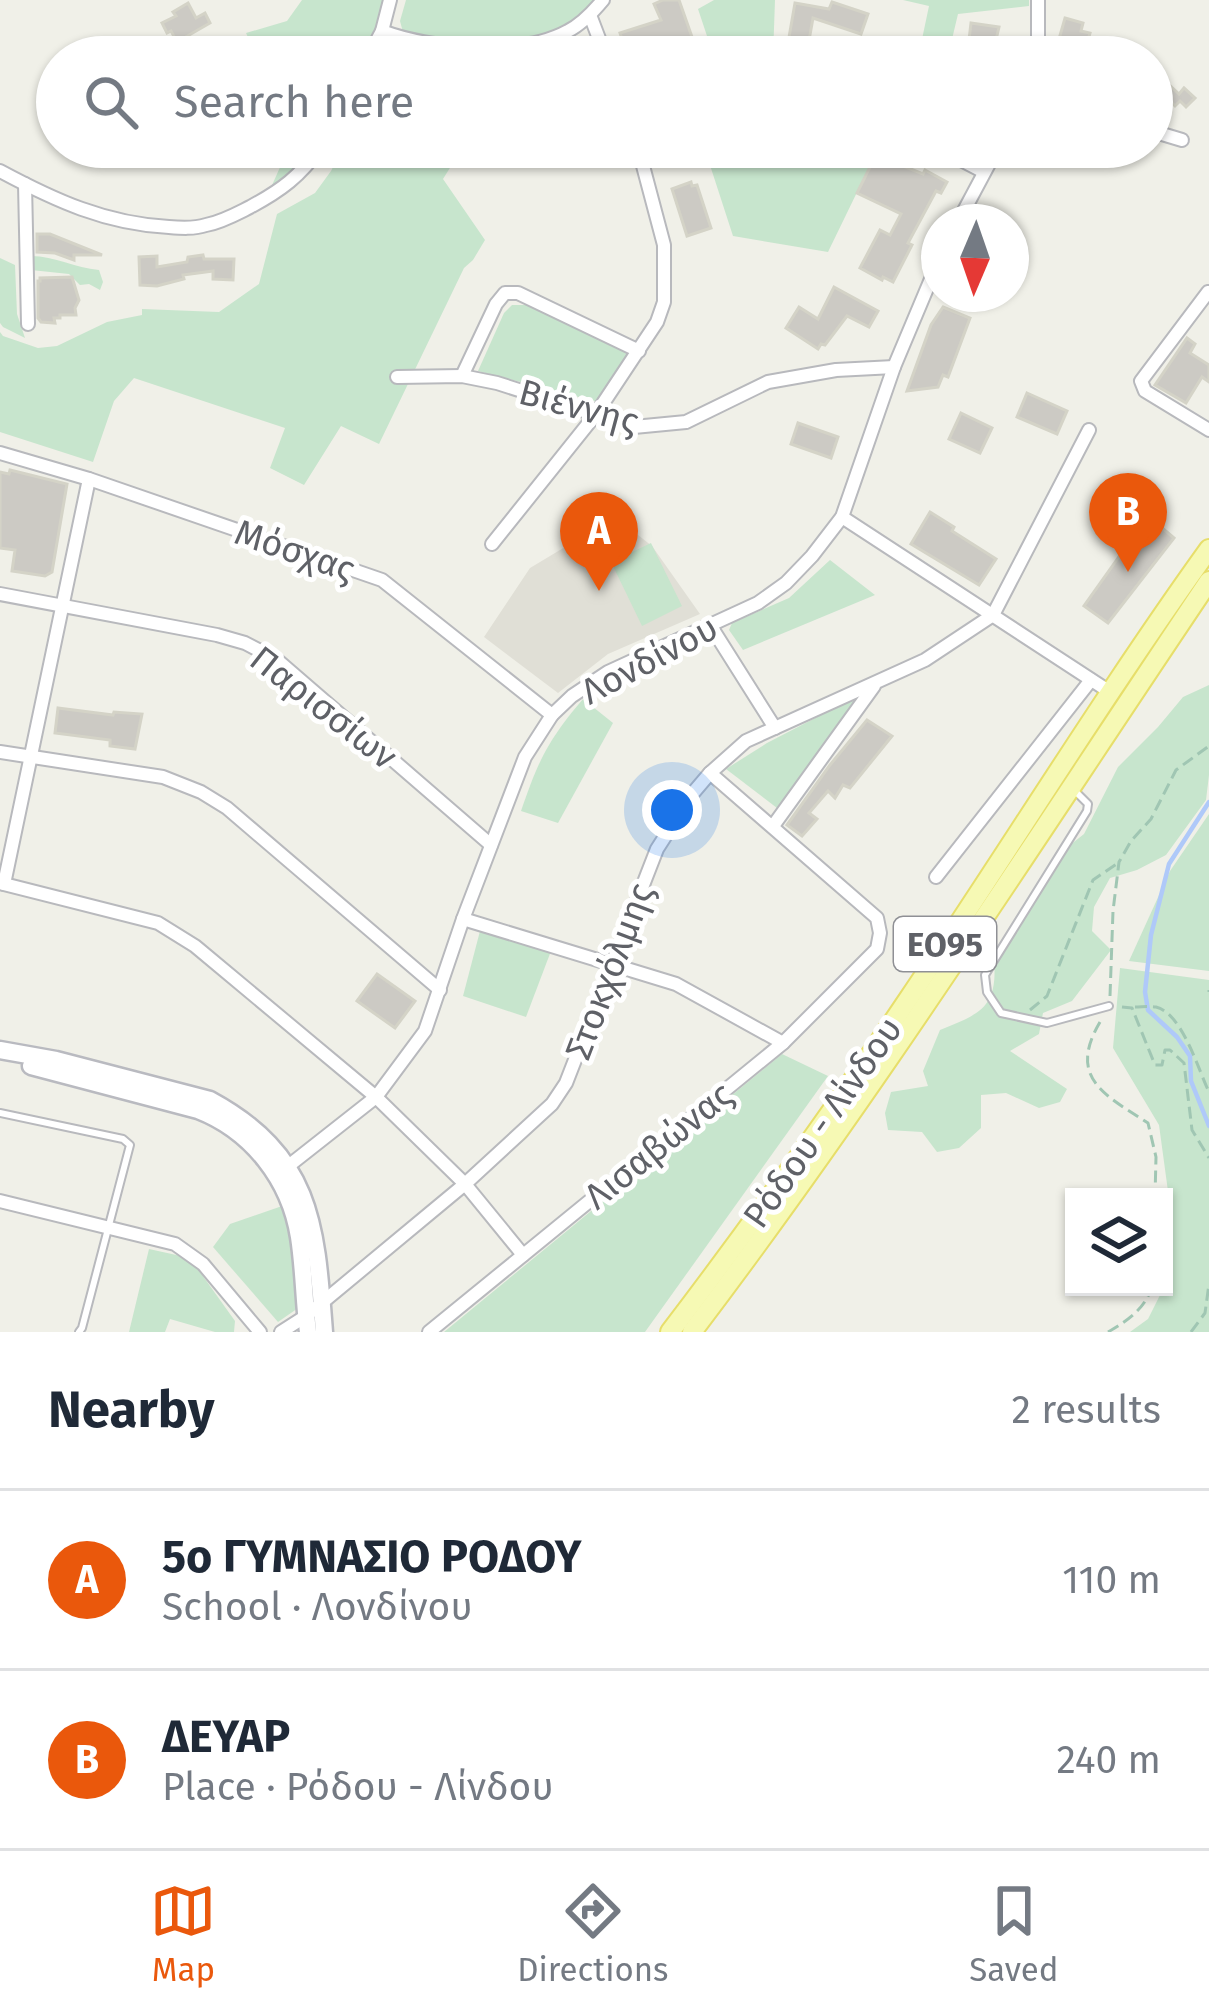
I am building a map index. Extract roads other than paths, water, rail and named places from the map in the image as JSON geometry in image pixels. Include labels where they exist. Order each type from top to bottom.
[{"type":"main road","name":"Ρόδου - Λίνδου","points":[[670,1332],[772,1197],[886,1032],[1209,549]]},
{"type":"main road","name":"Ρόδου - Λίνδου","points":[[692,1332],[786,1208],[925,1007],[1209,581]]},
{"type":"main road","points":[[0,1050],[210,1100],[251,1127],[281,1172],[296,1222],[307,1324]]},
{"type":"main road","points":[[0,1062],[35,1066],[198,1109],[247,1138],[298,1185],[312,1219],[324,1332]]},
{"type":"street","points":[[380,36],[390,0]]},
{"type":"street","points":[[557,36],[590,15],[603,0]]},
{"type":"street","points":[[1038,0],[1038,36]]},
{"type":"street","points":[[590,15],[598,36]]},
{"type":"street","points":[[382,32],[395,36]]},
{"type":"street","points":[[1173,137],[1182,140]]},
{"type":"street","points":[[0,171],[77,209],[119,221],[189,228],[228,218],[288,185],[305,168]]},
{"type":"street","points":[[492,544],[596,414],[657,322],[664,302],[664,245],[644,168]]},
{"type":"street","points":[[976,168],[984,172]]},
{"type":"street","points":[[967,204],[986,168]]},
{"type":"street","points":[[25,184],[28,324]]},
{"type":"street","points":[[1208,292],[1141,381],[1145,391],[1209,430]]},
{"type":"street","points":[[462,376],[505,293],[518,293],[639,351]]},
{"type":"street","name":"Λονδίνου","points":[[281,1172],[376,1097],[424,1031],[525,757],[552,716],[608,672],[758,603],[786,583],[842,517],[921,303]]},
{"type":"street","name":"Βιέννης","points":[[397,377],[462,376],[497,383],[634,427],[686,422],[768,382],[836,370],[894,367]]},
{"type":"street","name":"Στοκχόλμης","points":[[281,1332],[307,1324],[322,1303],[552,1104],[566,1083],[657,849],[675,816],[710,773],[746,742],[925,660],[993,615],[1089,430]]},
{"type":"street","name":"Μόσχας","points":[[0,453],[382,580],[552,716]]},
{"type":"street","points":[[89,479],[2,884],[158,923],[194,946],[376,1097],[465,1184],[523,1255]]},
{"type":"street","points":[[842,517],[1110,692]]},
{"type":"street","name":"Παρισσίων","points":[[0,594],[245,643],[276,659],[491,844]]},
{"type":"street","points":[[710,625],[775,728]]},
{"type":"street","points":[[936,877],[1091,680]]},
{"type":"street","points":[[710,773],[773,826],[875,685]]},
{"type":"street","points":[[0,752],[163,777],[201,792],[227,808],[440,991]]},
{"type":"street","name":"Λισαβώνας","points":[[429,1332],[783,1043],[878,949],[877,918],[773,826]]},
{"type":"street","points":[[463,919],[676,984],[783,1043]]},
{"type":"street","points":[[0,1201],[175,1244],[203,1264],[260,1332]]},
{"type":"lane","points":[[1070,786],[1088,804],[1087,812],[985,975],[987,992],[1001,1013],[1047,1023],[1109,1006]]},
{"type":"lane","points":[[0,1113],[123,1139],[130,1145],[79,1332]]},
{"type":"waterway","points":[[1209,802],[1169,864],[1151,935],[1145,992],[1148,1010],[1190,1056],[1191,1081],[1209,1126]]},
{"type":"place","name":"ΔΕΥΑΡ","points":[[1128,572]]},
{"type":"place","name":"5ο ΓΥΜΝΑΣΙΟ ΡΟΔΟΥ","points":[[599,591]]}]
